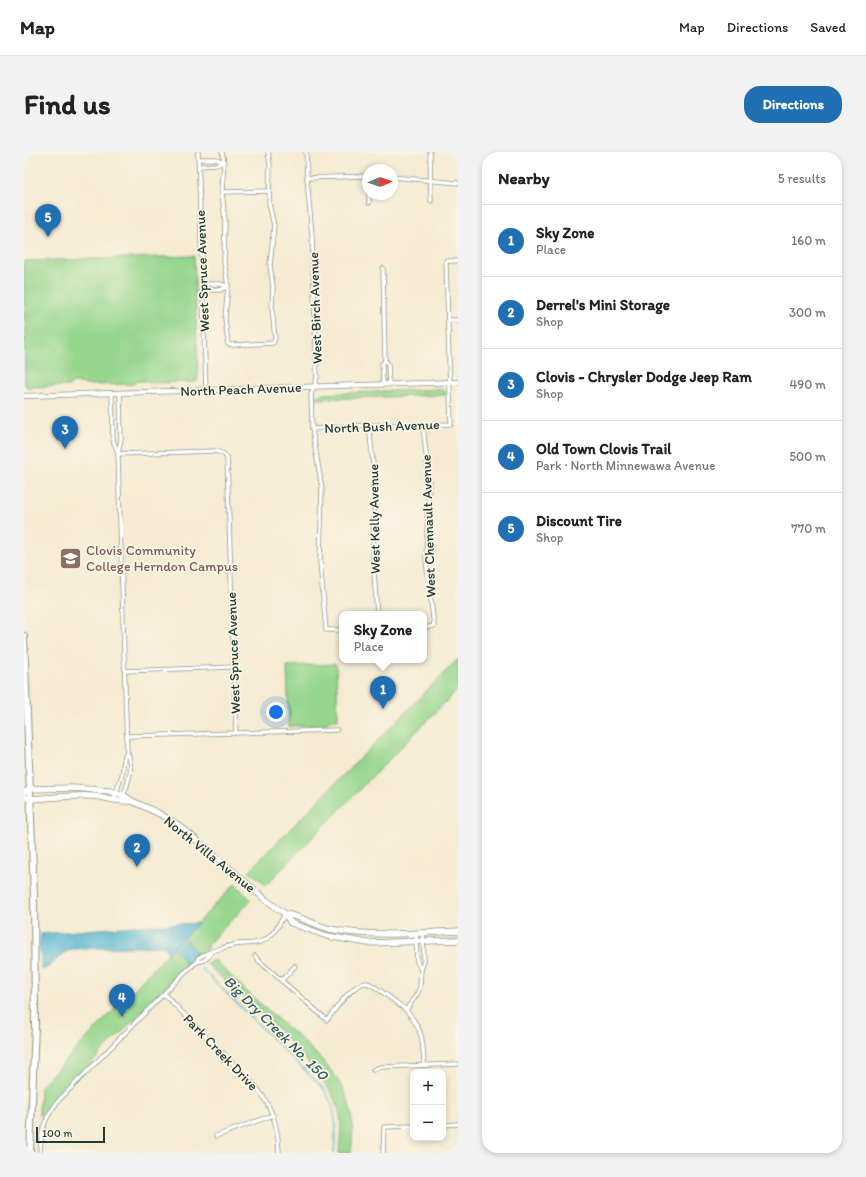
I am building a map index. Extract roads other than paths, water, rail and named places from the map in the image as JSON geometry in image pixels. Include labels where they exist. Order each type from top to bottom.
[{"type":"main road","points":[[24,636],[34,889],[35,1024],[30,1153]]},
{"type":"main road","name":"North Villa Avenue","points":[[24,792],[31,789],[73,788],[116,793],[123,798],[158,813],[180,826],[266,900],[285,914],[291,923],[334,938],[368,943],[458,940]]},
{"type":"main road","name":"North Villa Avenue","points":[[24,797],[31,799],[90,796],[114,799],[123,798]]},
{"type":"main road","points":[[285,914],[294,915],[332,930],[369,934],[458,932]]},
{"type":"street","name":"West Spruce Avenue","points":[[198,152],[206,390]]},
{"type":"street","points":[[222,152],[224,162],[222,192],[225,221],[224,262],[228,286],[226,318],[228,344],[233,345],[272,343],[275,339],[272,308],[273,288],[270,265],[274,226],[269,191],[270,164],[268,152]]},
{"type":"street","name":"West Birch Avenue","points":[[306,152],[312,236],[317,378],[311,394],[312,429],[322,488],[320,562],[326,630],[339,630]]},
{"type":"street","points":[[430,152],[431,200]]},
{"type":"street","points":[[198,159],[216,159],[224,162]]},
{"type":"street","points":[[199,166],[216,165],[224,162]]},
{"type":"street","points":[[307,178],[362,176]]},
{"type":"street","points":[[398,177],[458,183]]},
{"type":"street","points":[[222,192],[269,191]]},
{"type":"street","points":[[450,382],[446,261],[458,260]]},
{"type":"street","points":[[383,268],[385,360],[388,364],[389,384]]},
{"type":"street","points":[[202,284],[220,284],[228,286]]},
{"type":"street","points":[[202,290],[220,290],[228,286]]},
{"type":"street","points":[[448,320],[458,320]]},
{"type":"street","points":[[383,384],[382,364],[385,360]]},
{"type":"street","name":"North Bush Avenue","points":[[312,429],[369,425],[451,424],[450,382]]},
{"type":"street","name":"North Peach Avenue","points":[[24,396],[458,382]]},
{"type":"street","points":[[112,393],[113,440],[118,454]]},
{"type":"street","points":[[114,799],[122,775],[124,759],[127,752],[118,454],[121,439],[120,393]]},
{"type":"street","name":"West Kelly Avenue","points":[[369,425],[375,483],[373,558],[377,611]]},
{"type":"street","name":"West Chennault Avenue","points":[[423,425],[429,482],[426,560],[434,626],[427,627]]},
{"type":"street","name":"West Spruce Avenue","points":[[118,454],[216,451],[224,454],[228,460],[236,733]]},
{"type":"street","points":[[125,671],[233,667]]},
{"type":"street","points":[[127,736],[337,730]]},
{"type":"street","points":[[123,798],[131,767],[131,759],[127,752]]},
{"type":"street","points":[[40,1153],[41,1132],[49,1112],[185,972],[197,962],[198,958],[208,953],[233,945],[263,941],[270,936],[285,914]]},
{"type":"street","points":[[416,933],[417,962],[421,970]]},
{"type":"street","points":[[406,1010],[419,990],[421,983],[421,970],[424,962],[423,933]]},
{"type":"street","points":[[255,956],[281,981],[327,1020],[354,988],[362,983],[371,985],[406,1010],[416,1021],[421,1035],[424,1065]]},
{"type":"street","points":[[281,981],[295,966]]},
{"type":"street","name":"Park Creek Drive","points":[[164,994],[256,1087],[264,1097],[273,1115],[278,1136],[279,1153]]},
{"type":"street","points":[[373,1070],[380,1067],[458,1064]]},
{"type":"street","points":[[216,1136],[273,1115]]},
{"type":"street","points":[[446,1124],[458,1124]]},
{"type":"street","points":[[383,1153],[384,1127],[410,1126]]},
{"type":"water","points":[[198,923],[168,954],[165,946],[72,949],[63,954],[49,967],[41,970],[39,947],[41,934],[134,926]]},
{"type":"water","points":[[186,939],[197,954],[192,960],[185,964],[182,958],[175,951]]},
{"type":"waterway","name":"Big Dry Creek No. 150","points":[[201,968],[325,1090],[333,1108],[336,1127],[334,1153]]},
{"type":"place","name":"Discount Tire","points":[[48,237]]},
{"type":"place","name":"Clovis - Chrysler Dodge Jeep Ram","points":[[65,449]]},
{"type":"place","name":"Clovis Community College Herndon Campus","points":[[71,558]]},
{"type":"place","name":"Sky Zone","points":[[383,709]]},
{"type":"place","name":"Derrel's Mini Storage","points":[[137,867]]},
{"type":"place","name":"Old Town Clovis Trail","points":[[122,1017]]}]
